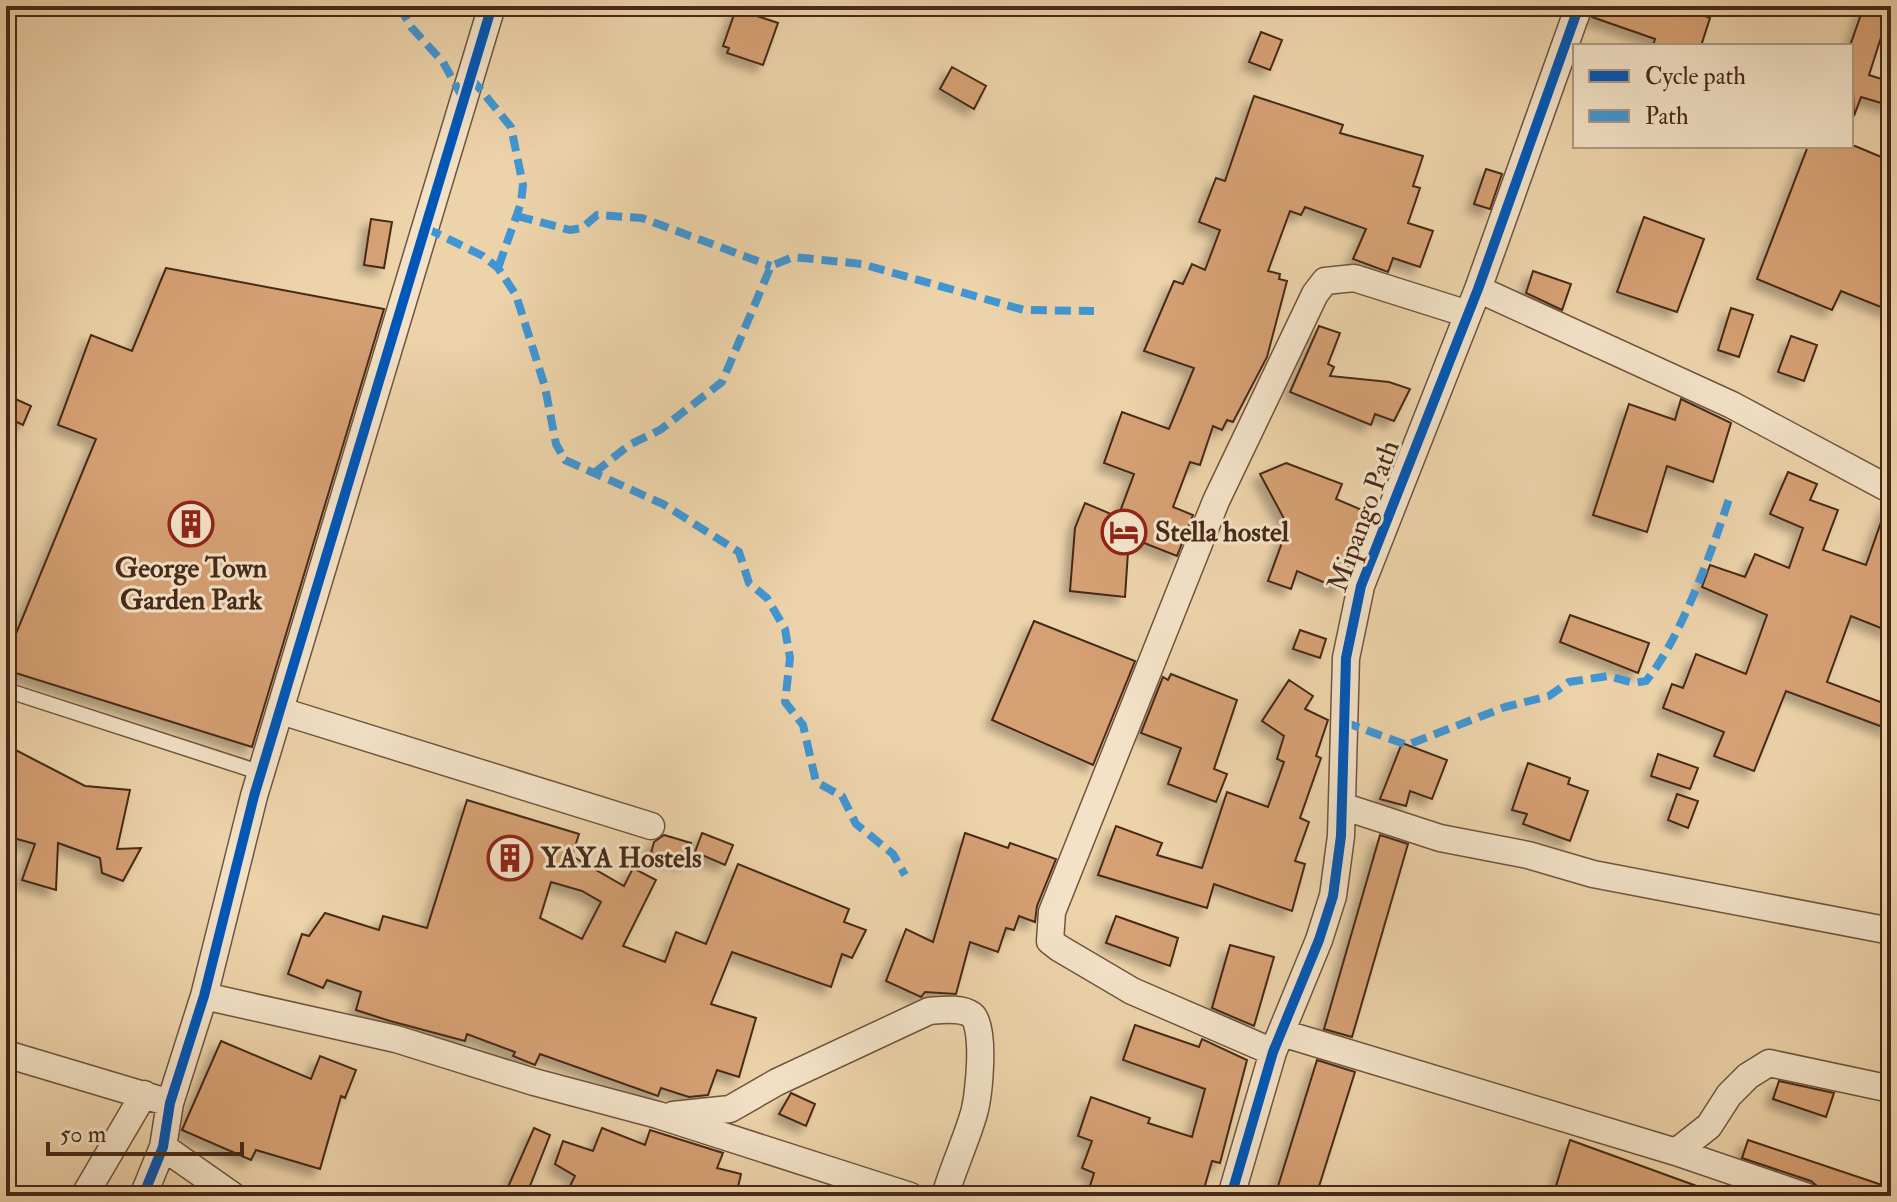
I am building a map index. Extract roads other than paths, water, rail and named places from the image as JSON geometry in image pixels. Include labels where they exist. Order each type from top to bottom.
[{"type":"street","points":[[143,1196],[163,1147],[170,1103],[204,996],[262,773],[492,6]]},
{"type":"street","name":"Mipango Path","points":[[1231,1196],[1277,1043],[1333,896],[1342,806],[1346,658],[1361,586],[1473,301],[1579,6]]},
{"type":"street","points":[[1805,1196],[1676,1152],[1277,1043],[1132,991],[1050,941],[1052,912],[1216,501],[1315,294],[1325,281],[1354,278],[1473,301],[1732,405],[1891,490]]},
{"type":"street","points":[[281,711],[651,826]]},
{"type":"street","points":[[1342,806],[1440,838],[1528,855],[1593,874],[1891,931]]},
{"type":"street","points":[[204,996],[396,1039],[534,1082],[658,1115],[910,1196]]},
{"type":"street","points":[[658,1115],[696,1115],[730,1109],[777,1082],[929,1011],[953,1009],[970,1014],[978,1024],[980,1058],[975,1111],[945,1196]]},
{"type":"street","points":[[6,1054],[170,1103]]},
{"type":"street","points":[[1676,1152],[1709,1126],[1729,1095],[1748,1076],[1769,1063],[1891,1089]]},
{"type":"street","points":[[84,1196],[144,1094]]},
{"type":"street","points":[[163,1147],[233,1196]]},
{"type":"lane","points":[[6,690],[262,773]]},
{"type":"place","name":"George Town Garden Park","points":[[191,524]]},
{"type":"place","name":"Stella hostel","points":[[1124,532]]},
{"type":"place","name":"YAYA Hostels","points":[[510,858]]}]
